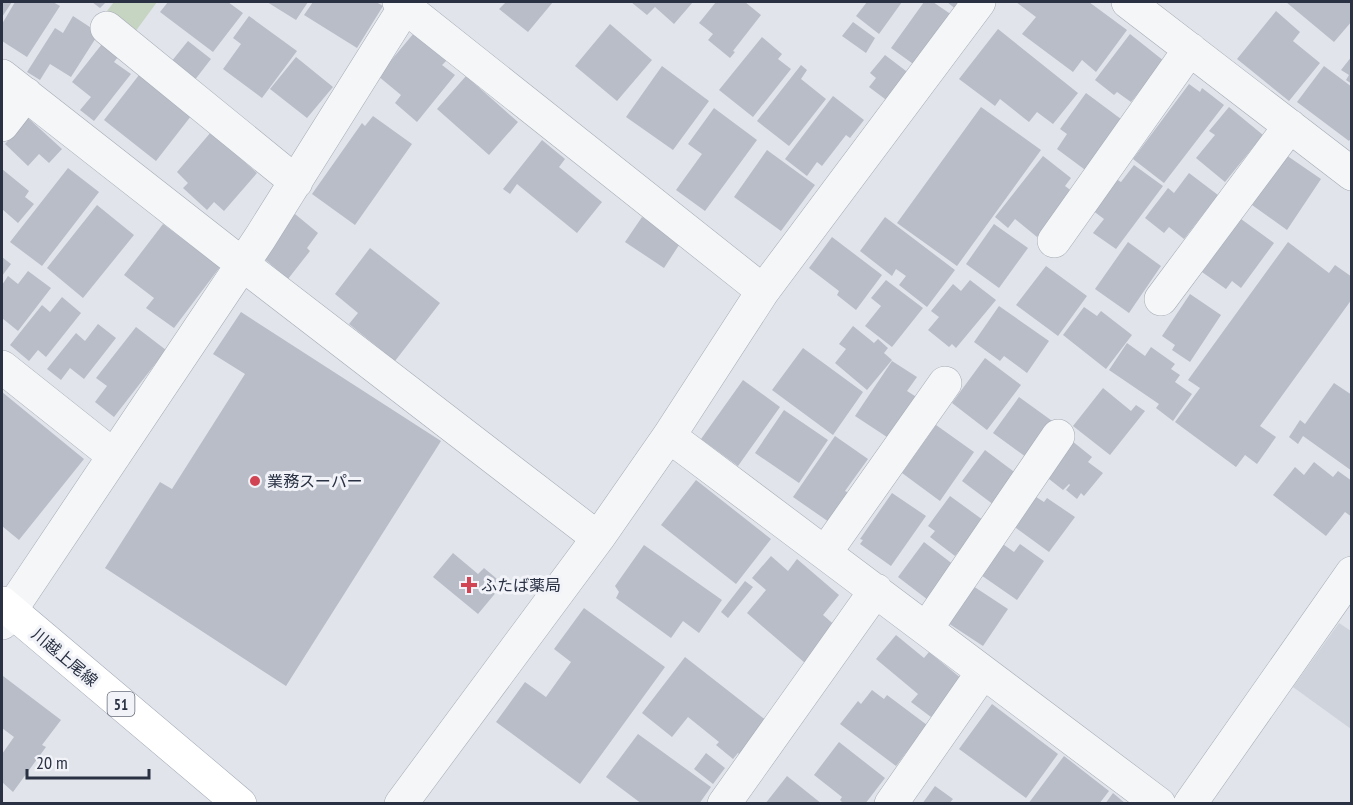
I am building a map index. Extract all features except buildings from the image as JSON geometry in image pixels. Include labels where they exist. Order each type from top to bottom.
[{"type":"main road","name":"川越上尾線","points":[[4,612],[240,804]]},
{"type":"street","points":[[401,804],[598,538],[669,436],[763,291],[980,2]]},
{"type":"street","points":[[1128,2],[1352,174]]},
{"type":"street","points":[[4,612],[114,456],[296,182],[404,3],[763,291]]},
{"type":"street","points":[[107,28],[296,182]]},
{"type":"street","points":[[1054,241],[1190,49]]},
{"type":"street","points":[[2,125],[14,85],[598,538]]},
{"type":"street","points":[[1161,299],[1290,126]]},
{"type":"street","points":[[2,367],[114,456]]},
{"type":"street","points":[[825,552],[945,383]]},
{"type":"street","points":[[669,436],[1159,804]]},
{"type":"street","points":[[926,629],[1058,436]]},
{"type":"street","points":[[1190,804],[1352,573]]},
{"type":"street","points":[[724,804],[876,590]]},
{"type":"street","points":[[891,804],[983,672]]},
{"type":"shaded area","points":[[1339,623],[1351,631],[1351,729],[1293,687]]},
{"type":"green space","points":[[114,2],[157,2],[135,32],[107,11]]},
{"type":"place","name":"業務スーパー","points":[[255,481]]},
{"type":"place","name":"ふたば薬局","points":[[469,585]]}]
